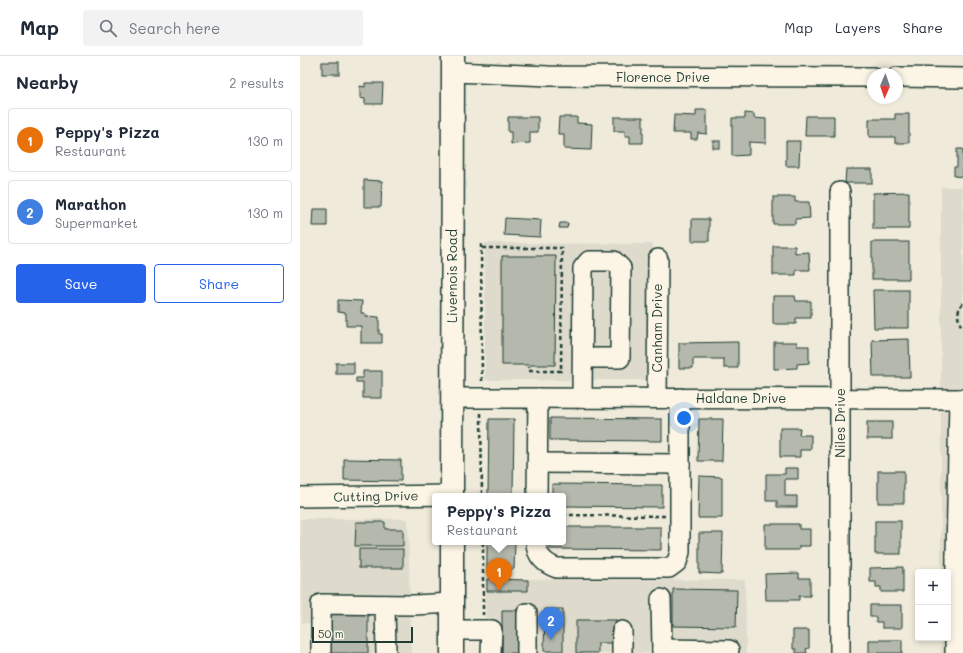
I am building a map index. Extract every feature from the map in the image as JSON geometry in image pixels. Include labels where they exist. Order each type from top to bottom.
[{"type":"main road","name":"Livernois Road","points":[[452,493],[453,64]]},
{"type":"main road","points":[[452,545],[452,653]]},
{"type":"street","name":"Florence Drive","points":[[453,64],[548,76],[867,77]]},
{"type":"street","points":[[903,78],[963,78]]},
{"type":"street","name":"Niles Drive","points":[[840,192],[840,653]]},
{"type":"street","name":"Canham Drive","points":[[657,398],[658,259]]},
{"type":"street","points":[[582,398],[583,268],[589,261],[614,261],[621,268],[620,358],[583,358]]},
{"type":"street","name":"Haldane Drive","points":[[452,398],[961,399]]},
{"type":"street","points":[[537,493],[538,398]]},
{"type":"street","points":[[537,545],[541,558],[548,565],[557,568],[669,568],[677,562],[680,552],[680,398]]},
{"type":"street","points":[[955,653],[959,556],[961,399]]},
{"type":"street","points":[[538,463],[680,464]]},
{"type":"street","name":"Cutting Drive","points":[[300,497],[432,496]]},
{"type":"street","points":[[661,599],[662,651],[729,650]]},
{"type":"street","points":[[321,653],[321,604],[385,605],[452,603]]},
{"type":"street","points":[[385,605],[386,653]]},
{"type":"street","points":[[527,613],[527,653]]},
{"type":"street","points":[[452,630],[492,630],[491,653]]},
{"type":"street","points":[[622,631],[622,653]]},
{"type":"path","points":[[481,386],[482,244]]},
{"type":"path","points":[[482,248],[562,248],[561,371],[529,371],[529,367]]},
{"type":"path","points":[[963,303],[959,307],[958,316],[963,329]]},
{"type":"path","points":[[481,411],[482,493]]},
{"type":"path","points":[[566,515],[672,516]]},
{"type":"path","points":[[483,545],[484,630]]},
{"type":"shaded area","points":[[941,187],[963,187],[963,653],[941,653],[941,641],[951,641],[951,569],[941,569]]},
{"type":"shaded area","points":[[485,243],[653,244],[652,380],[485,380]]},
{"type":"shaded area","points":[[300,519],[408,519],[411,653],[315,653],[314,623],[302,623]]},
{"type":"shaded area","points":[[485,579],[745,580],[746,653],[486,653]]},
{"type":"building","points":[[322,62],[339,62],[339,74],[322,74]]},
{"type":"building","points":[[365,83],[383,83],[382,104],[365,104],[365,99],[360,98],[360,86],[365,87]]},
{"type":"building","points":[[696,110],[707,110],[707,134],[698,133],[697,139],[691,139],[691,133],[673,133],[674,115],[696,116]]},
{"type":"building","points":[[745,113],[754,114],[754,118],[766,119],[766,143],[749,142],[749,155],[732,156],[732,118],[745,118]]},
{"type":"building","points":[[895,114],[909,114],[909,143],[895,143],[895,137],[869,137],[869,119],[895,119]]},
{"type":"building","points":[[806,116],[834,116],[834,136],[805,136]]},
{"type":"building","points":[[508,117],[538,117],[538,132],[530,132],[530,143],[511,144],[511,132],[508,132]]},
{"type":"building","points":[[559,117],[577,117],[577,123],[592,124],[591,150],[564,149],[564,134],[558,134]]},
{"type":"building","points":[[614,117],[643,117],[643,143],[630,143],[630,136],[625,136],[625,131],[614,131]]},
{"type":"building","points":[[713,141],[720,141],[720,148],[713,148]]},
{"type":"building","points":[[786,141],[800,141],[799,166],[786,166]]},
{"type":"building","points":[[957,149],[963,149],[963,177],[954,176],[954,167],[957,167]]},
{"type":"building","points":[[846,169],[872,169],[872,183],[845,183]]},
{"type":"building","points":[[364,180],[382,181],[381,207],[364,207]]},
{"type":"building","points":[[909,192],[909,229],[873,229],[873,193]]},
{"type":"building","points":[[773,197],[795,197],[795,202],[809,202],[810,218],[795,219],[795,224],[773,224]]},
{"type":"building","points":[[313,209],[327,209],[327,226],[312,226]]},
{"type":"building","points":[[505,218],[541,220],[540,237],[504,235]]},
{"type":"building","points":[[692,219],[709,219],[709,241],[692,241]]},
{"type":"building","points":[[560,223],[568,223],[567,228],[559,228]]},
{"type":"building","points":[[872,242],[909,242],[909,279],[872,279]]},
{"type":"building","points":[[773,246],[795,246],[795,253],[809,252],[810,270],[796,270],[796,275],[773,275]]},
{"type":"building","points":[[502,256],[556,256],[555,365],[502,365]]},
{"type":"building","points":[[873,290],[909,290],[909,328],[874,328]]},
{"type":"building","points":[[773,296],[795,296],[796,301],[811,301],[811,318],[796,318],[796,324],[773,324]]},
{"type":"building","points":[[338,300],[362,301],[361,313],[365,313],[365,316],[379,317],[379,334],[382,334],[382,343],[361,343],[361,326],[346,326],[346,313],[338,312]]},
{"type":"building","points":[[909,339],[910,377],[873,377],[872,340]]},
{"type":"building","points":[[738,342],[738,368],[724,368],[724,359],[693,359],[693,368],[679,368],[679,343]]},
{"type":"building","points":[[774,342],[797,342],[797,346],[809,346],[809,363],[797,364],[797,368],[774,369]]},
{"type":"building","points":[[336,363],[354,363],[354,374],[336,374]]},
{"type":"building","points":[[363,371],[382,371],[382,398],[363,398],[363,382],[356,382],[356,378],[363,378]]},
{"type":"building","points":[[550,418],[662,419],[662,441],[550,440]]},
{"type":"building","points":[[489,419],[514,419],[513,493],[488,493]]},
{"type":"building","points":[[699,419],[723,419],[722,461],[698,461]]},
{"type":"building","points":[[867,422],[892,422],[892,439],[867,439]]},
{"type":"building","points":[[780,428],[800,428],[799,435],[811,435],[811,450],[800,450],[800,457],[780,457]]},
{"type":"building","points":[[344,459],[401,460],[401,481],[344,480]]},
{"type":"building","points":[[785,468],[798,468],[798,479],[785,479],[785,496],[797,496],[797,507],[777,507],[777,501],[766,501],[766,474],[785,474]]},
{"type":"building","points":[[878,471],[904,471],[904,503],[878,503]]},
{"type":"building","points":[[699,476],[722,477],[722,518],[698,518]]},
{"type":"building","points":[[552,484],[662,485],[662,507],[566,506],[566,493],[552,493]]},
{"type":"building","points":[[875,521],[901,521],[901,554],[875,554]]},
{"type":"building","points":[[356,522],[385,522],[385,529],[403,529],[403,546],[355,546]]},
{"type":"building","points":[[765,524],[799,524],[799,529],[810,529],[810,546],[799,546],[799,550],[765,550]]},
{"type":"building","points":[[566,527],[661,527],[661,550],[550,549],[550,545],[566,545]]},
{"type":"building","points":[[699,533],[723,533],[722,574],[699,573]]},
{"type":"building","points":[[487,545],[515,545],[514,569],[487,569]]},
{"type":"building","points":[[359,549],[403,549],[403,568],[359,568]]},
{"type":"building","points":[[903,567],[903,592],[881,592],[881,587],[876,587],[876,582],[870,582],[870,568]]},
{"type":"building","points":[[799,573],[799,578],[810,578],[810,596],[799,596],[799,600],[766,600],[765,574]]},
{"type":"building","points":[[487,579],[528,580],[528,591],[487,591]]},
{"type":"building","points":[[673,589],[737,590],[736,627],[673,626]]},
{"type":"building","points":[[870,605],[902,605],[902,628],[882,628],[882,622],[876,622],[876,617],[870,617]]},
{"type":"building","points":[[545,609],[563,609],[563,651],[544,651]]},
{"type":"building","points":[[502,610],[518,610],[517,653],[502,653]]},
{"type":"building","points":[[327,614],[368,614],[368,653],[327,653]]},
{"type":"building","points":[[576,620],[617,620],[617,643],[598,643],[598,653],[576,653]]},
{"type":"building","points":[[793,630],[809,630],[809,648],[806,649],[807,653],[796,653],[796,649],[793,649]]},
{"type":"building","points":[[869,640],[902,640],[902,653],[869,653]]},
{"type":"place","name":"Peppy's Pizza","points":[[499,591]]},
{"type":"place","name":"Marathon","points":[[551,640]]}]
